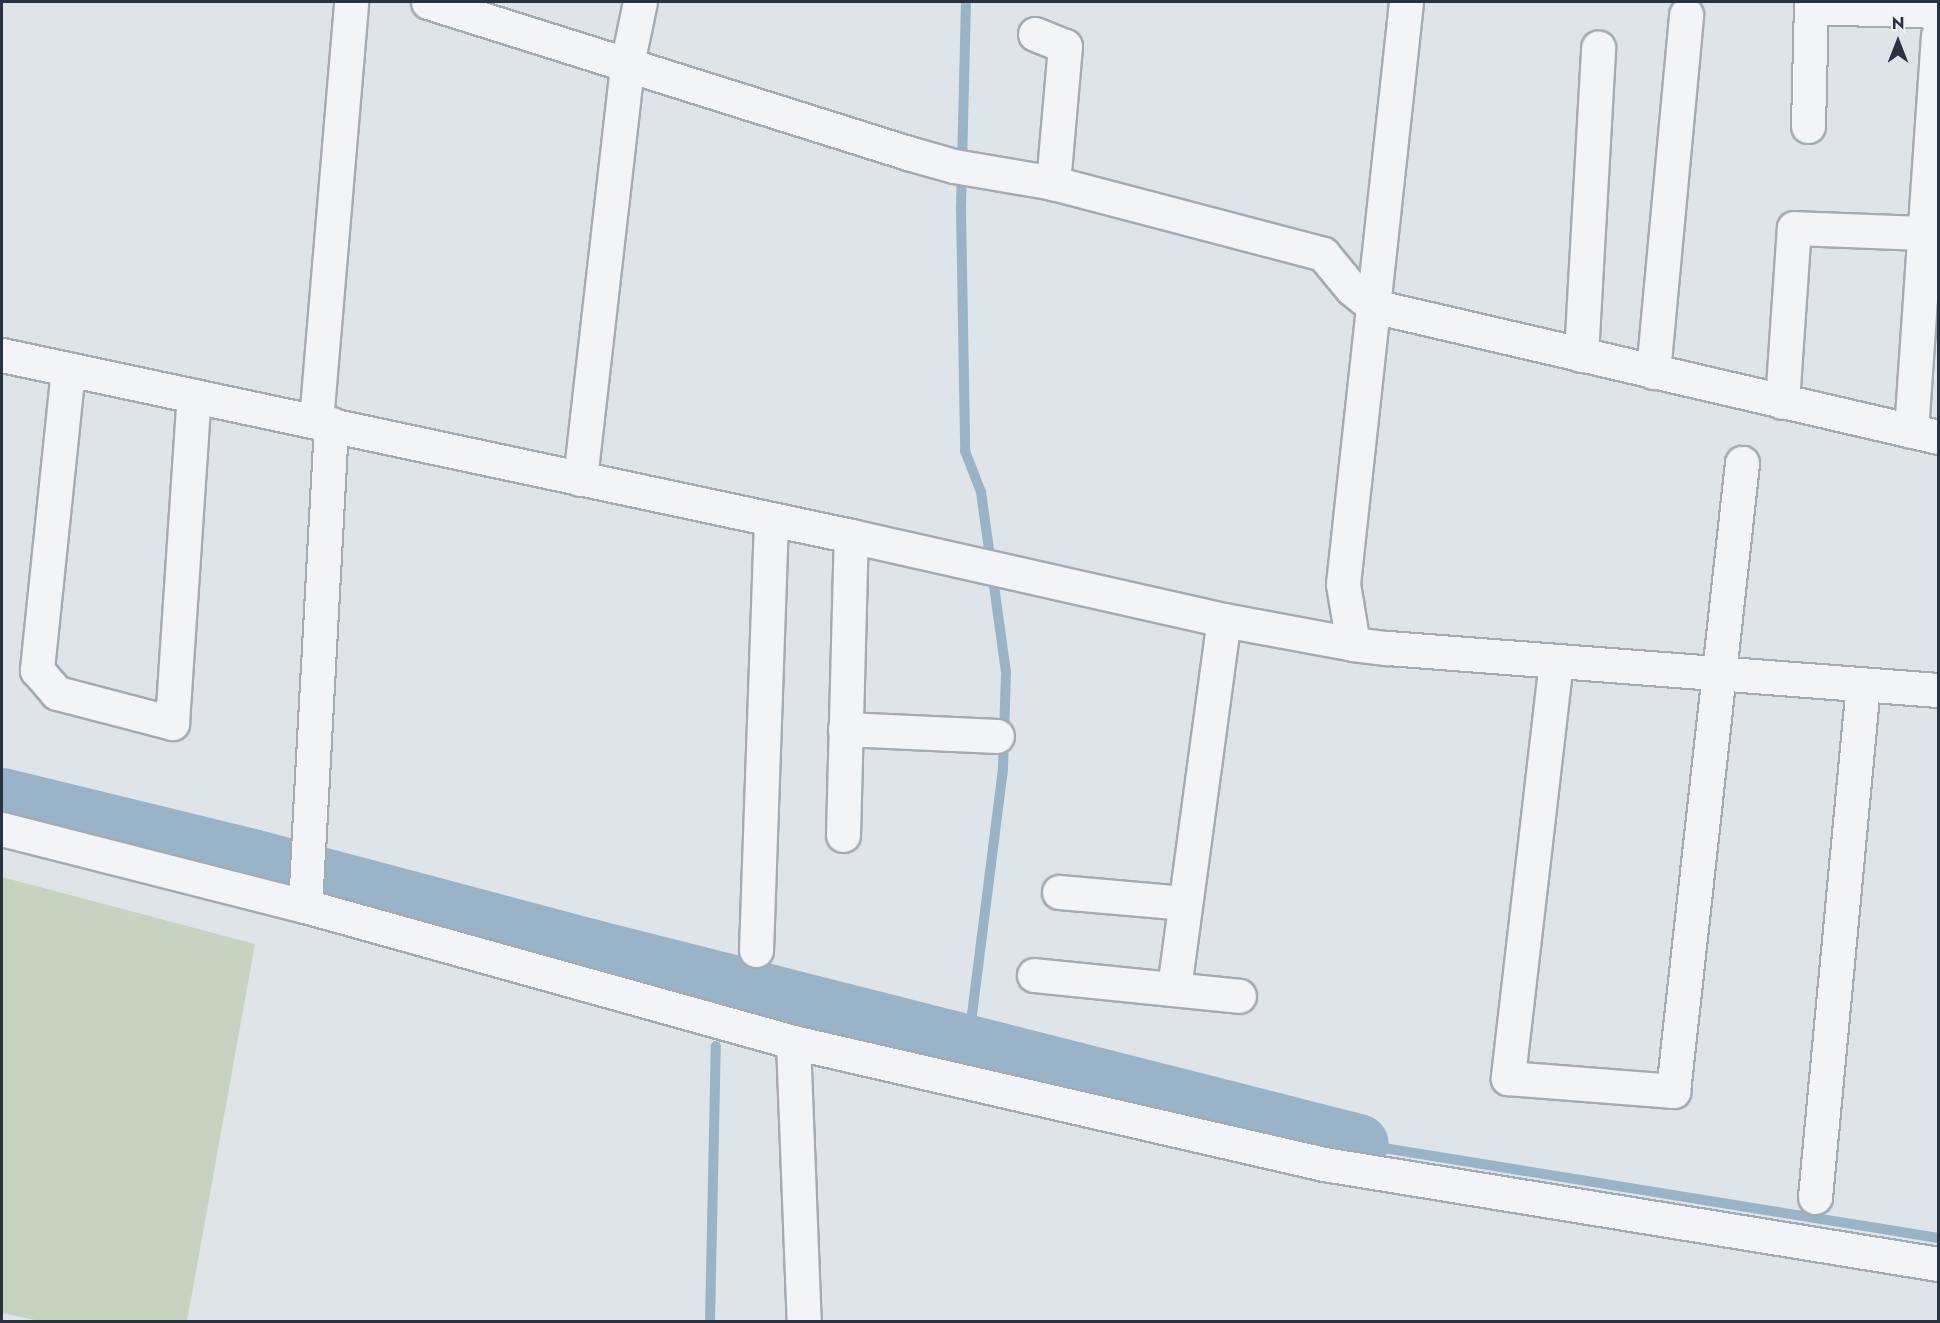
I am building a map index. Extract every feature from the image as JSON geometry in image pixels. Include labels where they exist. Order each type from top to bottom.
[{"type":"street","points":[[306,899],[324,423],[351,2]]},
{"type":"street","points":[[428,2],[961,167],[1053,183],[1323,254],[1352,289],[1373,306],[1925,434],[1925,233],[1938,36]]},
{"type":"street","points":[[580,479],[627,64],[640,2]]},
{"type":"street","points":[[1353,644],[1344,584],[1406,2]]},
{"type":"street","points":[[1808,126],[1811,4],[1938,11]]},
{"type":"street","points":[[1653,372],[1686,15]]},
{"type":"street","points":[[1035,34],[1065,46],[1053,183]]},
{"type":"street","points":[[1581,355],[1598,47]]},
{"type":"street","points":[[1782,402],[1794,228],[1925,233]]},
{"type":"street","points":[[2,355],[850,536],[1224,620],[1353,644],[1938,690]]},
{"type":"street","points":[[68,369],[38,670],[57,693],[172,723],[194,396]]},
{"type":"street","points":[[1556,661],[1508,1078],[1673,1091],[1742,463]]},
{"type":"street","points":[[756,950],[771,519]]},
{"type":"street","points":[[843,835],[850,536]]},
{"type":"street","points":[[1174,988],[1224,620]]},
{"type":"street","points":[[1815,1197],[1863,684]]},
{"type":"street","points":[[846,729],[997,736]]},
{"type":"street","points":[[2,830],[306,899],[793,1042],[1324,1164],[1938,1264]]},
{"type":"street","points":[[1059,892],[1184,903]]},
{"type":"street","points":[[1034,975],[1239,996]]},
{"type":"street","points":[[793,1042],[804,1322]]},
{"type":"green space","points":[[2,877],[255,944],[187,1321],[44,1322],[2,1313]]},
{"type":"waterway","points":[[966,2],[961,210],[965,451],[981,492],[1006,672],[1003,769],[968,1045]]},
{"type":"waterway","points":[[2,798],[256,860],[591,949],[1359,1144]]},
{"type":"waterway","points":[[717,981],[717,1004]]},
{"type":"waterway","points":[[710,1322],[716,1046]]},
{"type":"waterway","points":[[1359,1144],[1938,1238]]}]
